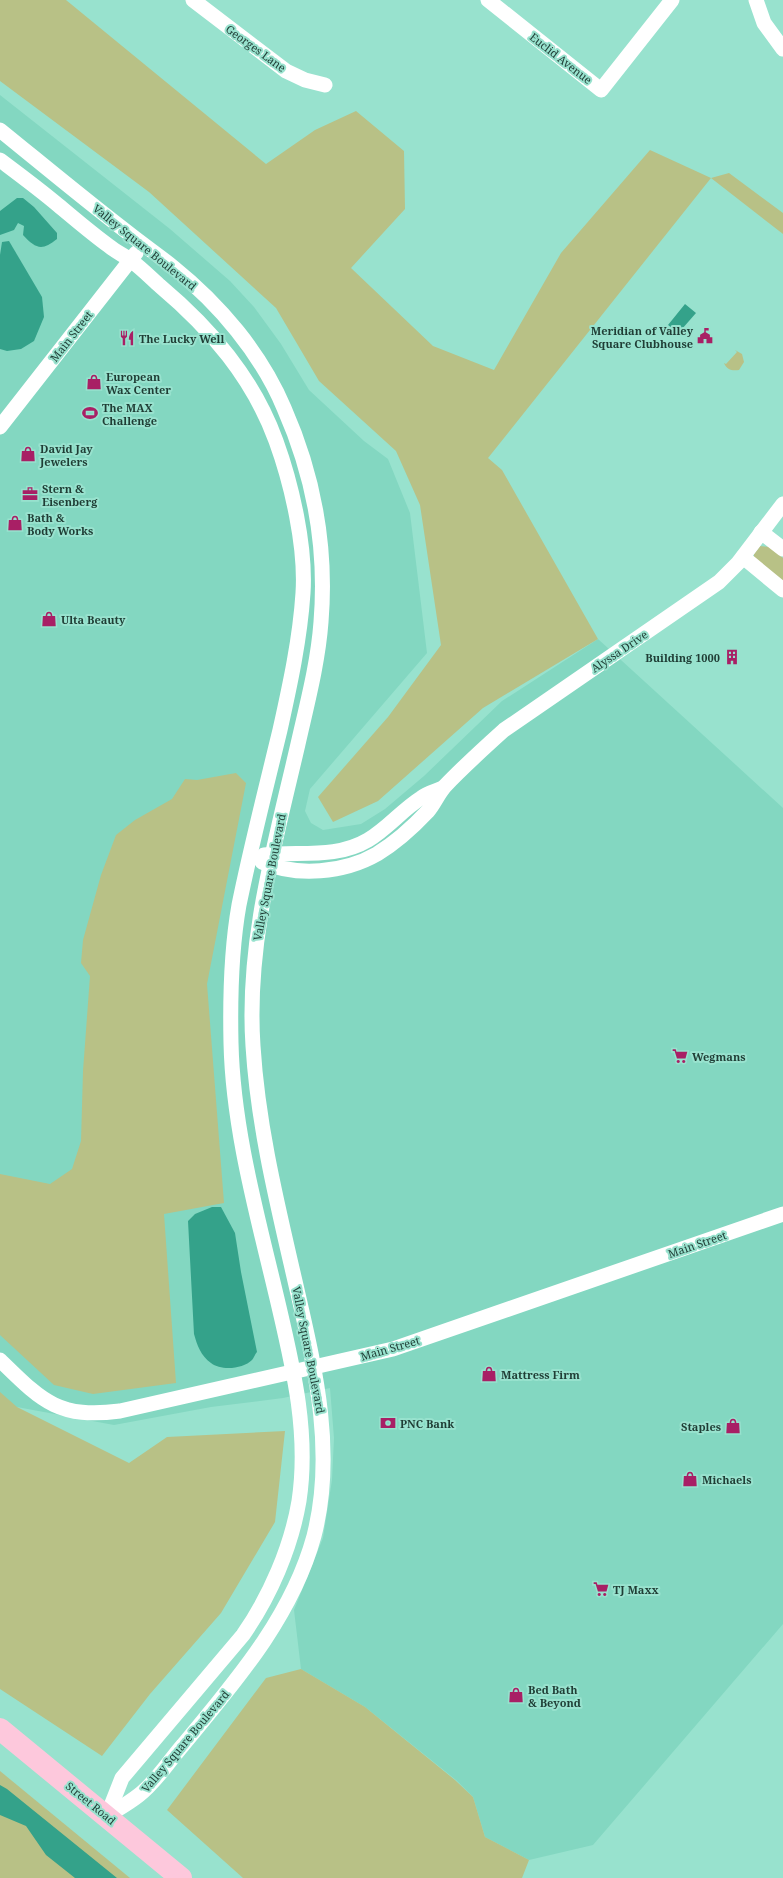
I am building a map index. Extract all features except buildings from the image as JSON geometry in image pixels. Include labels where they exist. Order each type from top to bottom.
[{"type":"main road","name":"Street Road","points":[[0,1729],[181,1878]]},
{"type":"street","name":"Georges Lane","points":[[193,0],[286,71],[305,80],[325,85]]},
{"type":"street","name":"Euclid Avenue","points":[[488,0],[601,90],[672,0]]},
{"type":"street","points":[[756,0],[764,23],[783,50]]},
{"type":"street","name":"Valley Square Boulevard","points":[[0,130],[175,269],[229,320],[275,389],[285,409],[303,459],[313,497],[321,543],[322,601],[318,645],[306,710],[259,916],[253,965],[252,1029],[257,1098],[266,1155],[314,1367],[322,1417],[322,1479],[319,1509],[313,1537],[294,1588],[271,1630],[238,1678],[142,1793],[107,1816]]},
{"type":"street","name":"Valley Square Boulevard","points":[[0,160],[108,246],[130,260],[196,318],[223,347],[243,375],[261,407],[276,440],[288,478],[295,513],[303,577],[303,594],[298,636],[289,689],[239,908],[230,978],[231,1049],[244,1151],[293,1372],[300,1413],[302,1442],[299,1501],[284,1557],[272,1585],[253,1621],[243,1635],[122,1778],[107,1816]]},
{"type":"street","name":"Main Street","points":[[0,427],[143,244]]},
{"type":"street","name":"Alyssa Drive","points":[[250,856],[271,860],[284,870],[315,871],[348,866],[376,854],[399,838],[428,811],[443,788],[504,730],[706,591],[728,573],[783,504]]},
{"type":"street","points":[[761,532],[783,549]]},
{"type":"street","points":[[742,557],[783,590]]},
{"type":"street","name":"Main Street","points":[[0,1360],[31,1390],[49,1402],[80,1413],[98,1414],[120,1411],[393,1349],[783,1214]]},
{"type":"shaded area","points":[[0,0],[66,0],[266,164],[315,130],[356,111],[404,151],[405,209],[351,268],[433,346],[494,370],[561,253],[650,150],[711,178],[488,458],[502,470],[598,639],[483,708],[378,801],[333,822],[318,797],[388,717],[441,645],[420,505],[396,451],[319,381],[276,308],[149,192],[0,81]]},
{"type":"shaded area","points":[[0,95],[170,229],[230,281],[254,307],[281,344],[309,390],[364,441],[388,459],[410,513],[427,653],[310,789],[305,811],[311,823],[323,830],[361,824],[385,809],[424,776],[502,701],[598,639],[783,808],[783,1624],[593,1845],[529,1860],[485,1837],[473,1797],[456,1780],[365,1707],[301,1669],[294,1610],[323,1538],[332,1480],[334,1438],[330,1388],[283,1398],[211,1407],[114,1425],[6,1405],[0,1399]]},
{"type":"shaded area","points":[[729,173],[783,213],[783,234],[711,178]]},
{"type":"shaded area","points":[[17,198],[23,198],[34,207],[57,233],[57,239],[43,247],[36,246],[23,235],[24,226],[18,223],[14,230],[0,235],[0,211]]},
{"type":"shaded area","points":[[9,241],[42,297],[44,317],[34,341],[21,349],[7,351],[0,349],[0,255],[2,242]]},
{"type":"shaded area","points":[[685,304],[696,313],[682,329],[684,331],[681,335],[668,325]]},
{"type":"shaded area","points":[[735,350],[742,354],[744,362],[739,370],[730,370],[724,363],[726,364],[737,352]]},
{"type":"shaded area","points":[[760,546],[770,547],[783,558],[783,584],[754,557],[754,554]]},
{"type":"shaded area","points":[[236,773],[246,783],[207,984],[224,1203],[164,1214],[176,1383],[93,1394],[54,1385],[0,1335],[0,1174],[50,1184],[72,1169],[81,1141],[83,1071],[90,976],[81,963],[83,940],[101,875],[116,835],[135,820],[172,799],[185,779],[197,780]]},
{"type":"shaded area","points":[[212,1207],[221,1207],[235,1233],[257,1352],[253,1359],[248,1363],[232,1368],[215,1366],[211,1363],[200,1350],[194,1334],[188,1221],[195,1214]]},
{"type":"shaded area","points":[[0,1392],[17,1407],[129,1463],[167,1437],[285,1431],[275,1522],[221,1613],[150,1694],[102,1756],[0,1689]]},
{"type":"shaded area","points":[[301,1669],[365,1707],[455,1780],[473,1797],[485,1837],[529,1860],[522,1878],[243,1878],[167,1810],[266,1678]]},
{"type":"shaded area","points":[[0,1771],[130,1878],[0,1878]]},
{"type":"shaded area","points":[[0,1785],[7,1789],[117,1878],[75,1878],[46,1855],[26,1826],[0,1815]]},
{"type":"place","name":"Meridian of Valley Square Clubhouse","points":[[705,336]]},
{"type":"place","name":"The Lucky Well","points":[[127,338]]},
{"type":"place","name":"European Wax Center","points":[[94,382]]},
{"type":"place","name":"The MAX Challenge","points":[[90,413]]},
{"type":"place","name":"David Jay Jewelers","points":[[28,454]]},
{"type":"place","name":"Stern & Eisenberg","points":[[30,494]]},
{"type":"place","name":"Bath & Body Works","points":[[15,523]]},
{"type":"place","name":"Ulta Beauty","points":[[49,619]]},
{"type":"place","name":"Building 1000","points":[[732,657]]},
{"type":"place","name":"Wegmans","points":[[680,1056]]},
{"type":"place","name":"Mattress Firm","points":[[489,1374]]},
{"type":"place","name":"PNC Bank","points":[[388,1423]]},
{"type":"place","name":"Staples","points":[[733,1426]]},
{"type":"place","name":"Michaels","points":[[690,1479]]},
{"type":"place","name":"TJ Maxx","points":[[601,1589]]},
{"type":"place","name":"Bed Bath & Beyond","points":[[516,1695]]}]
